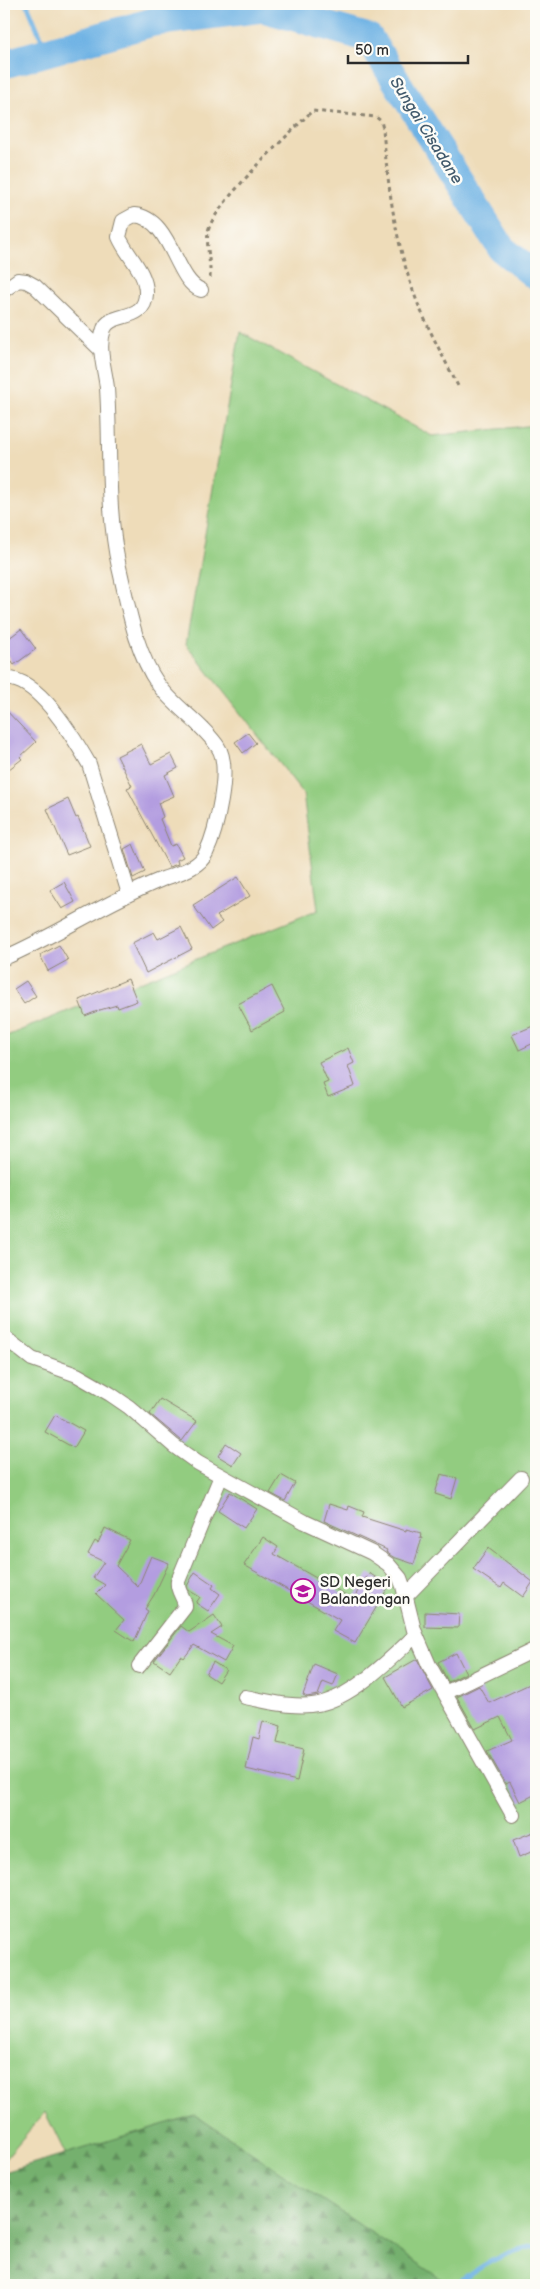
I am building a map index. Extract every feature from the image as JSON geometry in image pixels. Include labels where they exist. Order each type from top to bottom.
[{"type":"street","points":[[4,958],[129,894],[197,865],[205,856],[220,812],[224,764],[222,754],[211,738],[158,685],[146,662],[140,646],[113,537],[109,495],[107,388],[101,350],[103,331],[107,324],[134,314],[146,298],[142,276],[119,237],[120,226],[128,217],[134,214],[139,215],[155,226],[166,238],[193,285],[201,290]]},
{"type":"street","points":[[4,290],[18,280],[26,281],[35,286],[101,350]]},
{"type":"street","points":[[4,679],[15,678],[38,692],[89,764],[129,894]]},
{"type":"street","points":[[4,1337],[32,1359],[78,1375],[110,1394],[174,1446],[221,1476],[305,1522],[382,1559],[400,1578],[416,1636],[429,1665],[514,1815]]},
{"type":"street","points":[[139,1666],[184,1607],[185,1601],[178,1589],[178,1581],[221,1476]]},
{"type":"street","points":[[406,1596],[521,1478]]},
{"type":"street","points":[[245,1697],[301,1705],[317,1704],[336,1698],[377,1670],[416,1636]]},
{"type":"street","points":[[445,1693],[536,1649]]},
{"type":"path","points":[[201,290],[206,289],[210,281],[208,232],[214,218],[247,176],[312,111],[376,117],[381,121],[383,129],[390,198],[404,260],[418,303],[458,386]]},
{"type":"green space","points":[[240,332],[432,436],[536,425],[536,2285],[179,2285],[99,2223],[45,2112],[4,2160],[4,1037],[318,910],[303,793],[186,644]]},
{"type":"green space","points":[[195,2115],[450,2285],[4,2285],[4,2172]]},
{"type":"building","points":[[21,629],[36,649],[14,665],[4,651],[4,642]]},
{"type":"building","points":[[4,708],[36,742],[20,757],[22,759],[4,773]]},
{"type":"building","points":[[248,733],[256,743],[243,753],[235,742]]},
{"type":"building","points":[[141,744],[151,764],[171,754],[178,768],[165,775],[174,796],[158,803],[163,817],[160,819],[171,846],[176,844],[183,857],[177,860],[178,864],[169,867],[127,788],[132,786],[117,756]]},
{"type":"building","points":[[68,799],[90,846],[67,855],[47,809]]},
{"type":"building","points":[[133,844],[145,872],[133,878],[124,849]]},
{"type":"building","points":[[238,877],[250,896],[217,916],[222,922],[211,930],[193,905]]},
{"type":"building","points":[[64,882],[75,902],[62,909],[50,890]]},
{"type":"building","points":[[181,927],[192,949],[146,973],[132,943],[154,932],[158,939]]},
{"type":"building","points":[[59,945],[68,960],[48,971],[40,955]]},
{"type":"building","points":[[128,979],[137,1001],[118,1008],[117,1005],[85,1016],[79,1000]]},
{"type":"building","points":[[26,981],[36,996],[24,1004],[14,989]]},
{"type":"building","points":[[272,986],[285,1012],[252,1030],[238,1004]]},
{"type":"building","points":[[533,1026],[536,1033],[536,1042],[519,1050],[512,1035]]},
{"type":"building","points":[[348,1048],[354,1063],[348,1066],[355,1086],[328,1097],[323,1084],[328,1082],[319,1062]]},
{"type":"building","points":[[160,1399],[197,1421],[182,1441],[150,1414]]},
{"type":"building","points":[[55,1415],[84,1431],[74,1448],[45,1432]]},
{"type":"building","points":[[226,1443],[241,1453],[233,1465],[218,1456]]},
{"type":"building","points":[[441,1474],[457,1478],[451,1499],[435,1494]]},
{"type":"building","points":[[281,1475],[295,1483],[285,1501],[270,1493]]},
{"type":"building","points":[[230,1492],[257,1509],[244,1528],[218,1511]]},
{"type":"building","points":[[329,1504],[348,1510],[349,1506],[364,1512],[362,1517],[406,1531],[406,1529],[421,1533],[420,1538],[422,1538],[414,1564],[393,1557],[386,1552],[387,1550],[324,1521]]},
{"type":"building","points":[[105,1528],[130,1540],[116,1566],[138,1587],[151,1556],[169,1563],[154,1595],[145,1609],[148,1611],[134,1642],[116,1630],[124,1620],[96,1594],[105,1585],[93,1578],[104,1562],[88,1554],[95,1541],[98,1543]]},
{"type":"building","points":[[263,1537],[278,1547],[274,1554],[353,1599],[369,1573],[389,1586],[355,1643],[333,1631],[340,1620],[244,1565]]},
{"type":"building","points":[[488,1548],[533,1582],[523,1597],[504,1583],[501,1588],[473,1569]]},
{"type":"building","points":[[195,1572],[214,1585],[212,1588],[220,1594],[208,1611],[196,1603],[200,1597],[188,1590],[187,1586]]},
{"type":"building","points":[[425,1612],[459,1614],[458,1628],[425,1627]]},
{"type":"building","points":[[214,1615],[222,1627],[211,1634],[233,1646],[224,1662],[194,1645],[184,1658],[181,1656],[170,1672],[154,1661],[181,1626],[189,1632]]},
{"type":"building","points":[[456,1653],[466,1673],[448,1682],[438,1662]]},
{"type":"building","points":[[417,1659],[433,1690],[402,1707],[385,1677]]},
{"type":"building","points":[[213,1662],[226,1670],[218,1682],[206,1674]]},
{"type":"building","points":[[314,1664],[338,1674],[333,1686],[323,1682],[318,1695],[307,1697],[303,1695]]},
{"type":"building","points":[[536,1681],[536,1794],[520,1802],[510,1782],[506,1784],[487,1751],[512,1740],[500,1717],[475,1729],[457,1697],[479,1686],[489,1703]]},
{"type":"building","points":[[263,1721],[281,1726],[277,1743],[304,1749],[297,1781],[246,1769],[253,1737],[259,1739]]},
{"type":"building","points":[[536,1831],[536,1850],[519,1857],[513,1840]]},
{"type":"waterway","points":[[27,4],[47,52]]},
{"type":"waterway","name":"Sungai Cisadane","points":[[4,64],[153,22],[263,8],[369,38],[502,249],[536,276]]},
{"type":"waterway","points":[[457,2285],[474,2271],[504,2255],[536,2246]]},
{"type":"place","name":"SD Negeri Balandongan","points":[[303,1591]]}]
